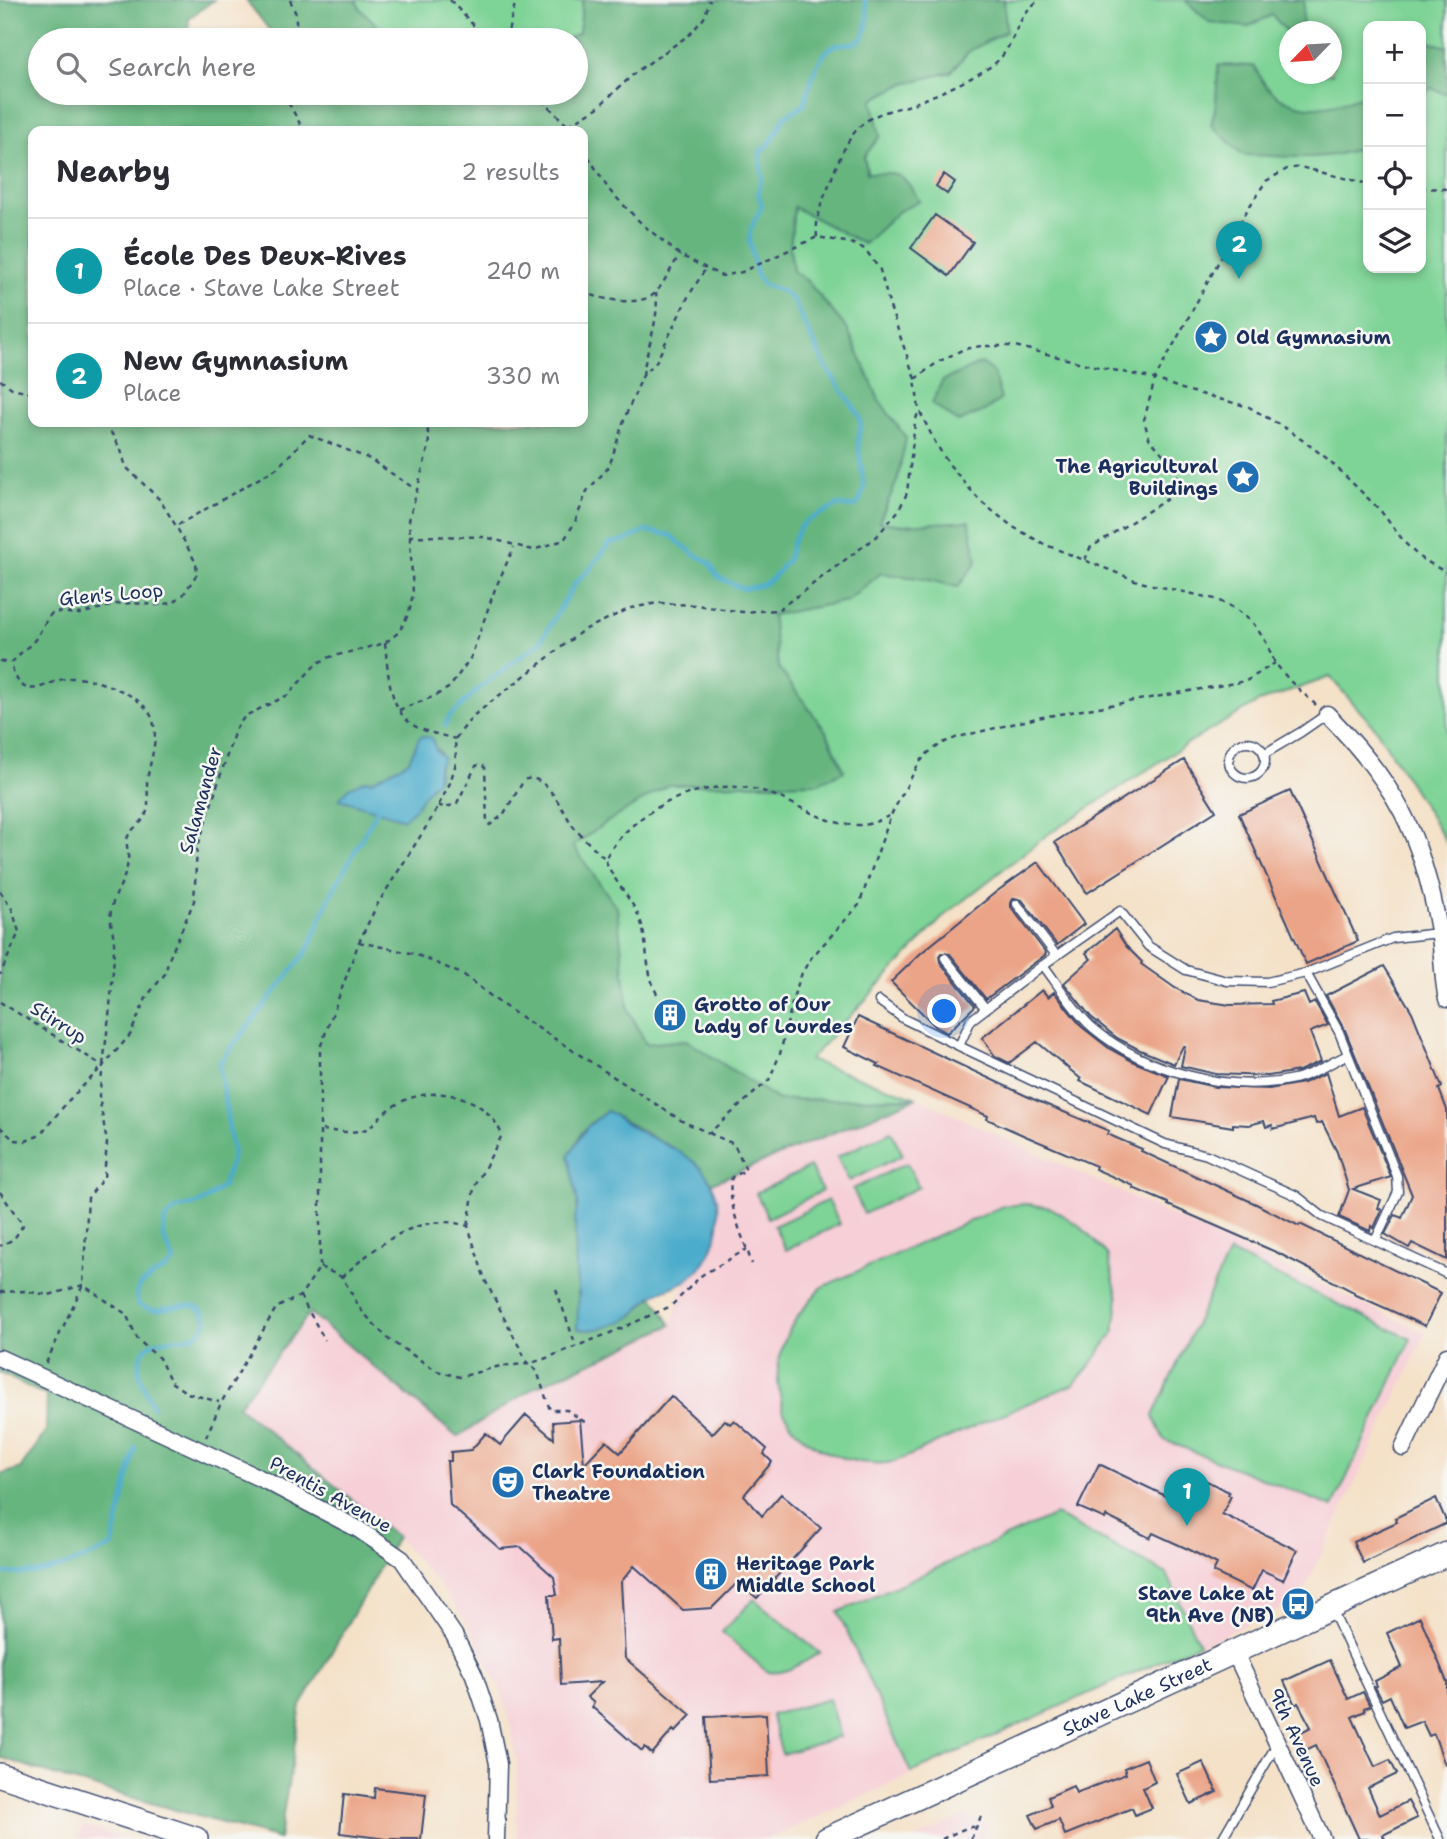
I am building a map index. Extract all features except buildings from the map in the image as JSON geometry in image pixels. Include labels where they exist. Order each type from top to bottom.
[{"type":"main road","name":"Stave Lake Street","points":[[827,1839],[1446,1558]]},
{"type":"main road","points":[[0,1775],[196,1839]]},
{"type":"street","points":[[1327,714],[1381,774],[1414,836],[1427,872],[1439,933],[1447,999]]},
{"type":"street","points":[[1403,1448],[1447,1356]]},
{"type":"street","name":"Prentis Avenue","points":[[0,1358],[266,1481],[358,1529],[402,1559],[454,1635],[474,1675],[489,1720],[498,1764],[496,1839]]},
{"type":"street","name":"9th Avenue","points":[[1235,1653],[1322,1839]]},
{"type":"lane","points":[[1264,754],[1327,714]]},
{"type":"lane","points":[[1252,742],[1262,748],[1264,754],[1262,771],[1252,778],[1240,777],[1229,763],[1231,751],[1240,743],[1252,742]]},
{"type":"lane","points":[[1017,904],[1056,955]]},
{"type":"lane","points":[[959,1046],[971,1020],[1056,955],[1120,911],[1148,946],[1186,970],[1227,981],[1266,982],[1306,973],[1393,937],[1439,933]]},
{"type":"lane","points":[[945,958],[986,1009]]},
{"type":"lane","points":[[1043,965],[1092,1027],[1133,1054],[1183,1075],[1237,1085],[1296,1079],[1348,1055]]},
{"type":"lane","points":[[1306,973],[1339,1032],[1397,1176],[1398,1192],[1376,1239]]},
{"type":"lane","points":[[879,1001],[904,1019],[959,1046],[1165,1144],[1207,1155],[1297,1196],[1322,1216],[1447,1274]]},
{"type":"lane","points":[[1331,1608],[1440,1839]]},
{"type":"lane","points":[[1222,1839],[1277,1744]]},
{"type":"path","points":[[290,0],[296,14],[296,28]]},
{"type":"path","points":[[450,0],[476,28]]},
{"type":"path","points":[[509,28],[516,0]]},
{"type":"path","points":[[548,105],[569,125],[597,108],[636,72],[689,35],[704,18],[710,0]]},
{"type":"path","points":[[817,237],[816,221],[835,169],[860,127],[870,118],[923,100],[992,65],[1008,48],[1025,12],[1040,0]]},
{"type":"path","points":[[290,105],[301,126]]},
{"type":"path","points":[[588,156],[609,190],[642,224],[680,255],[722,275],[742,272],[817,237],[851,243],[865,249],[880,270],[915,379],[919,410],[941,453],[980,502],[1013,527],[1084,561],[1140,582],[1215,599],[1236,608],[1253,623],[1266,642],[1275,663],[1306,696]]},
{"type":"path","points":[[1084,561],[1090,548],[1175,494],[1180,488],[1175,468],[1149,438],[1144,420],[1155,379],[1244,215],[1266,181],[1287,169],[1300,167],[1363,183]]},
{"type":"path","points":[[1426,188],[1447,190]]},
{"type":"path","points":[[588,295],[594,298],[639,300],[656,293],[680,255]]},
{"type":"path","points":[[643,375],[656,362],[688,296],[706,268]]},
{"type":"path","points":[[409,537],[485,537],[533,550],[564,540],[575,522],[587,491],[610,467],[625,416],[643,375],[658,308],[656,293]]},
{"type":"path","points":[[915,379],[964,349],[996,345],[1015,346],[1086,365],[1155,379],[1248,407],[1290,431],[1329,460],[1380,510],[1419,557],[1447,573]]},
{"type":"path","points":[[0,380],[12,388],[28,392]]},
{"type":"path","points":[[200,1451],[221,1403],[257,1336],[276,1308],[300,1296],[320,1267],[320,1048],[359,942],[377,905],[450,783],[456,763],[455,739],[473,716],[582,631],[631,608],[658,603],[742,612],[778,610],[877,536],[899,510],[907,493],[915,422],[919,410]]},
{"type":"path","name":"Glen's Loop","points":[[11,663],[35,640],[45,619],[52,612],[80,614],[117,604],[172,603],[183,595],[197,574],[195,563],[176,526],[160,500],[126,467],[121,450],[108,427]]},
{"type":"path","points":[[427,427],[429,445],[415,489],[409,520],[413,594],[409,613],[400,632],[385,643],[390,684],[400,710],[412,725],[455,739]]},
{"type":"path","points":[[176,526],[277,468],[309,435],[370,459],[415,489]]},
{"type":"path","points":[[400,710],[450,687],[471,657],[495,589],[514,546]]},
{"type":"path","name":"Salamander","points":[[0,1127],[14,1140],[26,1141],[40,1135],[130,1035],[147,996],[165,974],[169,958],[194,901],[197,849],[235,730],[246,716],[288,695],[316,664],[330,657],[385,643]]},
{"type":"path","points":[[0,661],[11,663],[14,675],[26,687],[37,690],[69,678],[112,686],[140,700],[152,718],[155,738],[147,782],[146,814],[127,840],[128,860],[124,882],[111,908],[115,937],[113,978],[99,1096],[107,1143],[104,1177],[88,1198],[83,1285],[40,1377]]},
{"type":"path","points":[[709,1133],[769,1080],[780,1054],[802,973],[811,958],[859,905],[891,815],[919,763],[943,743],[1038,718],[1246,681],[1275,663]]},
{"type":"path","points":[[438,805],[445,808],[457,803],[476,766],[481,764],[485,768],[485,806],[487,823],[490,825],[503,815],[524,780],[536,778],[544,784],[574,829],[605,859],[611,875],[641,922],[650,981],[657,994]]},
{"type":"path","points":[[605,859],[630,826],[662,805],[694,793],[720,788],[759,790],[842,823],[861,826],[891,815]]},
{"type":"path","points":[[0,891],[12,909],[19,932],[0,975]]},
{"type":"path","points":[[359,942],[415,954],[464,975],[501,1004],[682,1121],[734,1144],[746,1170],[732,1177],[730,1184],[735,1212],[752,1264]]},
{"type":"path","name":"Stirrup","points":[[0,1002],[103,1066]]},
{"type":"path","points":[[320,1130],[344,1132],[369,1128],[380,1116],[405,1100],[444,1092],[474,1102],[497,1122],[502,1135],[474,1188],[468,1226],[485,1280],[528,1364],[537,1371],[550,1410],[567,1410],[589,1425]]},
{"type":"path","points":[[0,1192],[23,1225],[14,1239],[0,1246]]},
{"type":"path","points":[[342,1277],[364,1257],[398,1234],[429,1224],[454,1222],[468,1226]]},
{"type":"path","points":[[320,1267],[342,1277],[361,1310],[388,1339],[437,1370],[460,1377],[500,1366],[528,1364],[671,1306],[702,1275],[747,1249]]},
{"type":"path","points":[[0,1292],[24,1291],[49,1295],[83,1285]]},
{"type":"path","points":[[83,1285],[126,1314],[138,1340],[159,1359],[171,1382],[187,1394],[221,1403]]},
{"type":"path","points":[[556,1289],[576,1346]]},
{"type":"path","points":[[300,1296],[325,1340]]},
{"type":"path","points":[[971,1839],[982,1814]]},
{"type":"path","points":[[942,1839],[968,1827],[976,1827]]},
{"type":"shaded area","points":[[917,1098],[1426,1333],[1299,1601],[768,1839],[517,1839],[517,1763],[512,1731],[502,1693],[467,1622],[437,1582],[397,1537],[238,1406],[311,1313],[457,1436],[537,1386],[671,1325],[686,1280],[708,1258],[720,1209],[712,1183]]},
{"type":"shaded area","points":[[964,1816],[989,1825],[982,1839],[915,1839]]},
{"type":"shaded area","points":[[83,1825],[126,1839],[78,1839]]},
{"type":"green space","points":[[0,0],[214,0],[189,18],[189,28],[28,28],[28,105],[588,105],[588,28],[580,28],[583,0],[1004,0],[1006,31],[969,51],[951,72],[905,83],[872,100],[880,136],[864,157],[867,173],[899,175],[919,201],[899,211],[864,244],[794,207],[790,248],[793,271],[807,281],[848,330],[879,400],[906,438],[897,481],[879,522],[903,525],[969,521],[977,561],[958,587],[881,573],[847,601],[772,615],[778,667],[827,733],[844,771],[818,783],[668,785],[573,846],[617,908],[628,1009],[646,1044],[686,1040],[778,1100],[917,1098],[712,1183],[702,1171],[664,1142],[607,1111],[582,1133],[575,1152],[577,1328],[597,1329],[620,1322],[635,1314],[653,1296],[671,1325],[537,1386],[457,1437],[310,1313],[238,1406],[397,1537],[301,1706],[279,1839],[69,1780],[0,1757],[0,1475],[21,1468],[46,1431],[47,1396],[0,1373]],"holes":[[[419,738],[432,743],[441,754],[437,781],[421,796],[418,805],[366,780],[372,781],[410,761]]]},
{"type":"green space","points":[[246,0],[355,0],[362,11],[380,28],[268,28]]},
{"type":"green space","points":[[355,0],[583,0],[580,28],[380,28],[362,11]]},
{"type":"green space","points":[[1004,0],[1447,0],[1447,843],[1376,729],[1330,677],[1259,702],[1190,742],[1047,835],[945,915],[809,1060],[917,1098],[778,1100],[686,1040],[646,1044],[628,1009],[617,908],[573,846],[668,785],[818,783],[844,771],[827,733],[778,667],[772,615],[847,601],[881,573],[958,587],[968,522],[903,525],[878,522],[897,481],[906,438],[879,400],[848,330],[807,281],[793,271],[790,248],[794,207],[864,244],[899,210],[919,201],[868,174],[864,157],[880,136],[872,100],[905,83],[951,72],[969,51],[1006,32]]},
{"type":"green space","points":[[1185,0],[1304,0],[1302,21],[1279,23],[1272,15],[1247,27],[1209,22]]},
{"type":"green space","points":[[1426,41],[1447,47],[1447,94],[1430,88],[1426,93]]},
{"type":"green space","points":[[1218,65],[1254,66],[1269,89],[1293,104],[1317,107],[1363,96],[1363,146],[1323,156],[1243,155],[1211,125],[1216,104]]},
{"type":"green space","points":[[981,363],[993,372],[1001,399],[984,411],[958,422],[932,403],[942,381]]},
{"type":"green space","points":[[891,1131],[903,1155],[849,1181],[837,1157]]},
{"type":"green space","points":[[907,1163],[919,1187],[864,1214],[853,1189]]},
{"type":"green space","points":[[810,1167],[822,1191],[768,1218],[756,1193]]},
{"type":"green space","points":[[828,1200],[840,1224],[786,1250],[774,1226]]},
{"type":"green space","points":[[1028,1204],[1051,1208],[1080,1226],[1107,1254],[1118,1298],[1114,1332],[1074,1384],[887,1463],[859,1462],[830,1453],[804,1438],[794,1428],[783,1409],[778,1364],[786,1336],[793,1323],[822,1287],[1003,1206]]},
{"type":"green space","points":[[1229,1252],[1411,1339],[1333,1507],[1164,1440],[1153,1416]]},
{"type":"green space","points":[[1055,1515],[1167,1574],[1199,1644],[911,1773],[838,1612]]},
{"type":"green space","points":[[754,1599],[820,1653],[786,1670],[772,1673],[766,1671],[722,1632]]},
{"type":"green space","points":[[829,1699],[840,1737],[782,1754],[771,1715]]},
{"type":"water","points":[[422,736],[432,738],[436,750],[443,758],[438,767],[437,781],[404,819],[339,799],[349,788],[366,780],[372,781],[409,761]]},
{"type":"water","points":[[607,1111],[700,1167],[712,1184],[718,1223],[712,1249],[697,1271],[687,1280],[652,1296],[628,1318],[590,1330],[577,1328],[579,1294],[575,1219],[578,1204],[569,1155],[587,1127]]},
{"type":"waterway","points":[[445,726],[448,718],[482,686],[540,642],[575,583],[610,543],[624,541],[646,531],[670,535],[695,555],[709,562],[718,577],[743,589],[762,585],[773,578],[788,559],[800,527],[808,520],[839,505],[857,505],[864,487],[858,440],[861,424],[859,415],[824,364],[793,300],[782,291],[764,285],[757,276],[749,239],[762,206],[758,192],[762,178],[760,152],[771,142],[785,116],[804,105],[815,69],[828,50],[837,45],[859,41],[863,36],[867,18],[865,0]]},
{"type":"waterway","points":[[153,1407],[139,1372],[140,1359],[145,1349],[162,1340],[193,1336],[207,1321],[199,1308],[186,1305],[149,1309],[139,1305],[136,1297],[142,1284],[174,1261],[163,1236],[165,1220],[176,1209],[200,1203],[223,1186],[233,1155],[219,1063],[308,950],[330,896],[379,807]]},
{"type":"waterway","points":[[0,1572],[16,1574],[45,1571],[71,1564],[112,1547],[135,1448]]},
{"type":"place","name":"New Gymnasium","points":[[1239,279]]},
{"type":"place","name":"Old Gymnasium","points":[[1211,337]]},
{"type":"place","name":"The Agricultural Buildings","points":[[1243,477]]},
{"type":"place","name":"Grotto of Our Lady of Lourdes","points":[[670,1015]]},
{"type":"place","name":"Clark Foundation Theatre","points":[[508,1482]]},
{"type":"place","name":"École Des Deux-Rives","points":[[1187,1526]]},
{"type":"place","name":"Heritage Park Middle School","points":[[711,1574]]},
{"type":"place","name":"Stave Lake at 9th Ave (NB)","points":[[1298,1604]]}]
